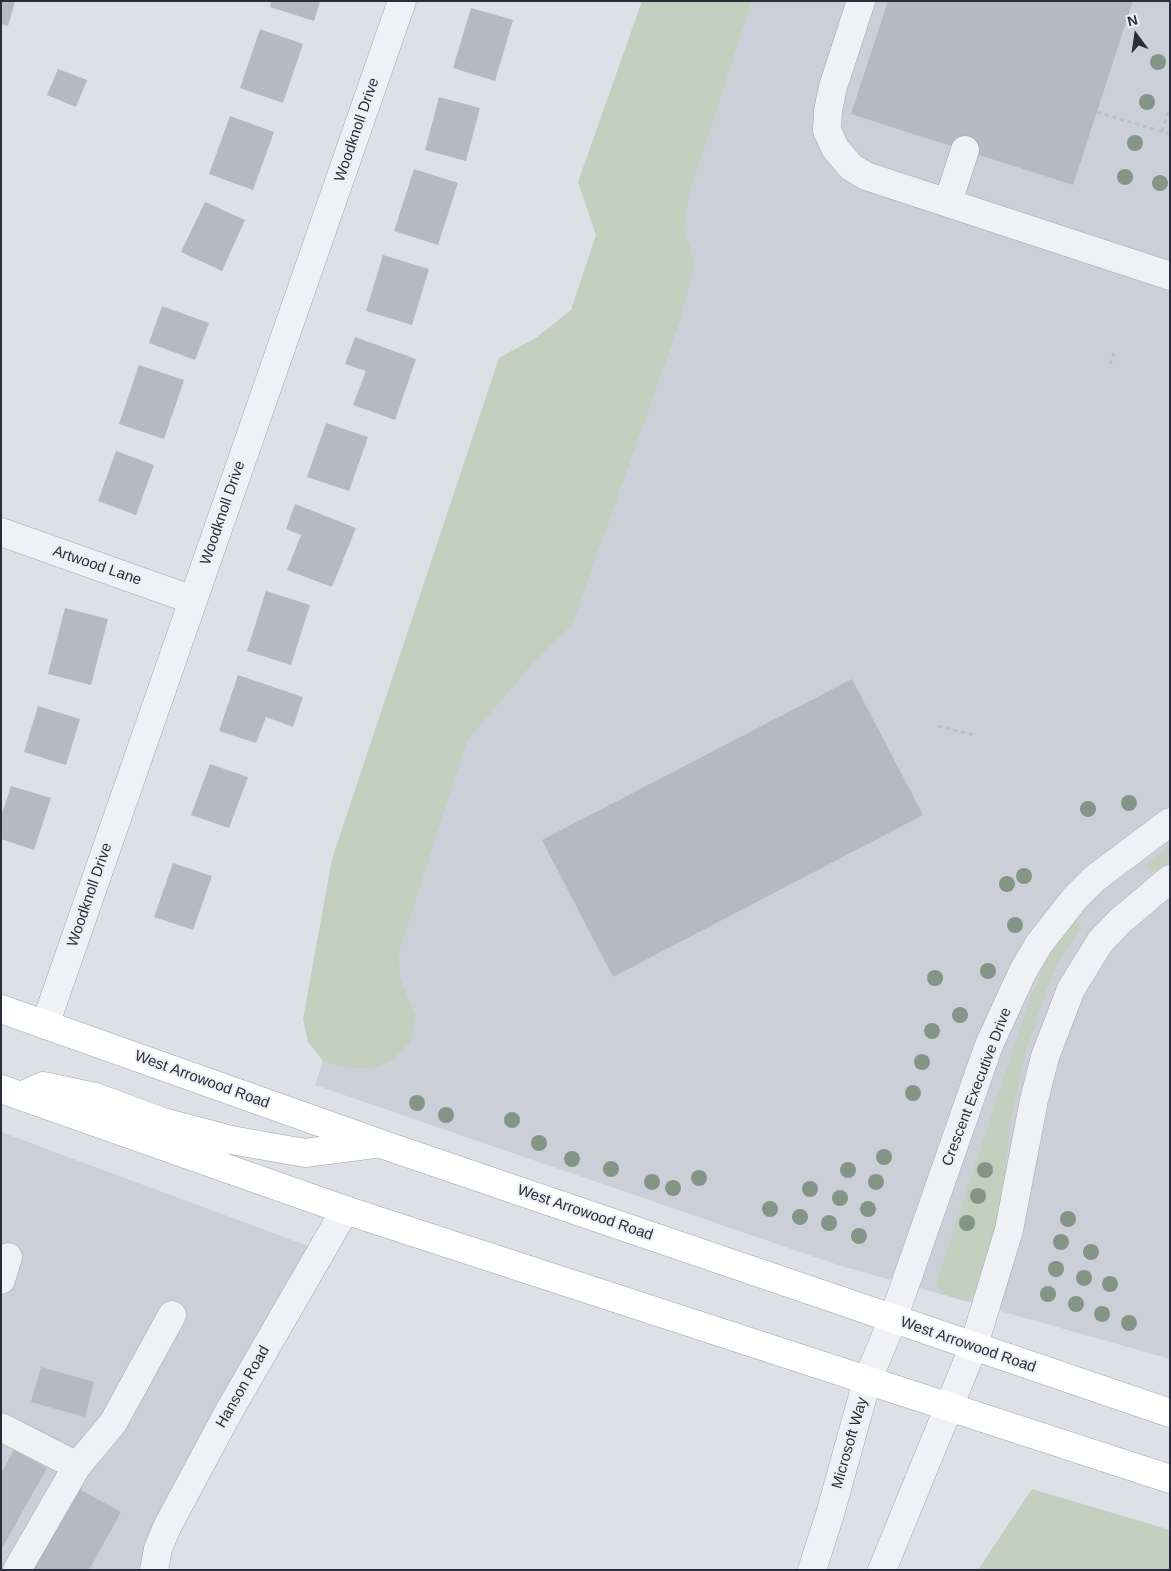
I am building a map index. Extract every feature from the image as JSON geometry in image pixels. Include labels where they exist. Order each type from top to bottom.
[{"type":"main road","name":"West Arrowood Road","points":[[1,1009],[380,1143],[973,1348],[1170,1413]]},
{"type":"main road","points":[[11,1093],[43,1086],[95,1097],[163,1122],[231,1140],[305,1153],[380,1143]]},
{"type":"main road","points":[[11,1093],[345,1210],[1170,1479]]},
{"type":"street","name":"Woodknoll Drive","points":[[45,1024],[402,1]]},
{"type":"street","points":[[861,1],[833,87],[828,111],[827,130],[835,148],[851,167],[866,176],[1170,276]]},
{"type":"street","points":[[948,202],[964,150]]},
{"type":"street","name":"Artwood Lane","points":[[1,532],[193,600]]},
{"type":"street","name":"Crescent Executive Drive","points":[[893,1319],[989,1045],[1023,971],[1039,944],[1075,898],[1094,879],[1170,822]]},
{"type":"street","points":[[882,1570],[973,1348],[1009,1230],[1034,1100],[1043,1066],[1071,990],[1100,942],[1120,920],[1170,879]]},
{"type":"street","name":"Hanson Road","points":[[154,1570],[158,1549],[167,1527],[228,1413],[345,1210]]},
{"type":"street","points":[[17,1570],[77,1466],[113,1423],[172,1315]]},
{"type":"street","name":"Microsoft Way","points":[[812,1570],[830,1514],[867,1381],[893,1319]]},
{"type":"street","points":[[3,1431],[77,1466]]},
{"type":"path","points":[[1162,131],[1170,107]]},
{"type":"path","points":[[1097,112],[1170,134]]},
{"type":"path","points":[[1110,364],[1114,353]]},
{"type":"path","points":[[938,726],[974,735]]},
{"type":"shaded area","points":[[682,1],[1170,1],[1170,1359],[838,1265],[315,1085]]},
{"type":"shaded area","points":[[1,1132],[316,1249],[148,1570],[1,1570]]},
{"type":"green space","points":[[642,1],[752,1],[689,194],[684,228],[695,265],[678,327],[572,625],[532,664],[467,741],[399,952],[400,979],[416,1017],[410,1043],[389,1062],[371,1069],[343,1067],[323,1061],[308,1042],[303,1019],[332,859],[499,358],[537,337],[571,310],[596,235],[578,182]]},
{"type":"green space","points":[[1170,845],[1170,861],[1158,870],[1149,871],[1147,864]]},
{"type":"green space","points":[[1074,921],[1078,922],[1080,928],[1056,968],[1025,1054],[1010,1124],[1003,1191],[991,1245],[974,1293],[970,1299],[964,1301],[943,1294],[936,1284],[1029,1001],[1043,967],[1069,924]]},
{"type":"green space","points":[[1032,1489],[1170,1530],[1170,1570],[978,1570]]},
{"type":"building","points":[[1,1],[15,1],[8,26],[1,24]]},
{"type":"building","points":[[271,1],[320,1],[314,21],[270,7]]},
{"type":"building","points":[[888,1],[1133,1],[1073,185],[851,114]]},
{"type":"building","points":[[471,8],[513,20],[495,81],[453,68]]},
{"type":"building","points":[[260,29],[303,44],[283,103],[240,88]]},
{"type":"building","points":[[58,69],[87,80],[76,107],[47,95]]},
{"type":"building","points":[[439,97],[480,108],[466,161],[425,150]]},
{"type":"building","points":[[230,116],[274,132],[253,190],[209,174]]},
{"type":"building","points":[[414,169],[458,183],[438,245],[394,231]]},
{"type":"building","points":[[205,202],[245,220],[222,271],[181,252]]},
{"type":"building","points":[[383,255],[429,269],[412,325],[366,311]]},
{"type":"building","points":[[162,306],[209,323],[195,360],[149,343]]},
{"type":"building","points":[[355,337],[416,359],[395,420],[353,405],[366,371],[345,364]]},
{"type":"building","points":[[139,365],[184,380],[164,439],[119,424]]},
{"type":"building","points":[[326,423],[368,437],[349,491],[307,477]]},
{"type":"building","points":[[116,451],[154,465],[136,515],[98,501]]},
{"type":"building","points":[[295,504],[356,528],[332,587],[287,570],[301,535],[286,529]]},
{"type":"building","points":[[266,591],[310,605],[291,665],[247,651]]},
{"type":"building","points":[[65,608],[108,619],[91,685],[48,674]]},
{"type":"building","points":[[238,675],[303,697],[293,727],[266,717],[256,743],[219,731]]},
{"type":"building","points":[[852,679],[923,815],[613,977],[542,840]]},
{"type":"building","points":[[38,706],[80,719],[66,765],[24,752]]},
{"type":"building","points":[[210,764],[248,777],[229,828],[191,815]]},
{"type":"building","points":[[11,786],[51,798],[34,850],[1,839],[1,816]]},
{"type":"building","points":[[173,863],[212,876],[193,930],[154,917]]},
{"type":"building","points":[[41,1367],[94,1382],[85,1417],[31,1402]]},
{"type":"building","points":[[14,1450],[47,1468],[1,1550],[1,1473]]},
{"type":"building","points":[[74,1486],[121,1512],[89,1570],[27,1570]]}]
